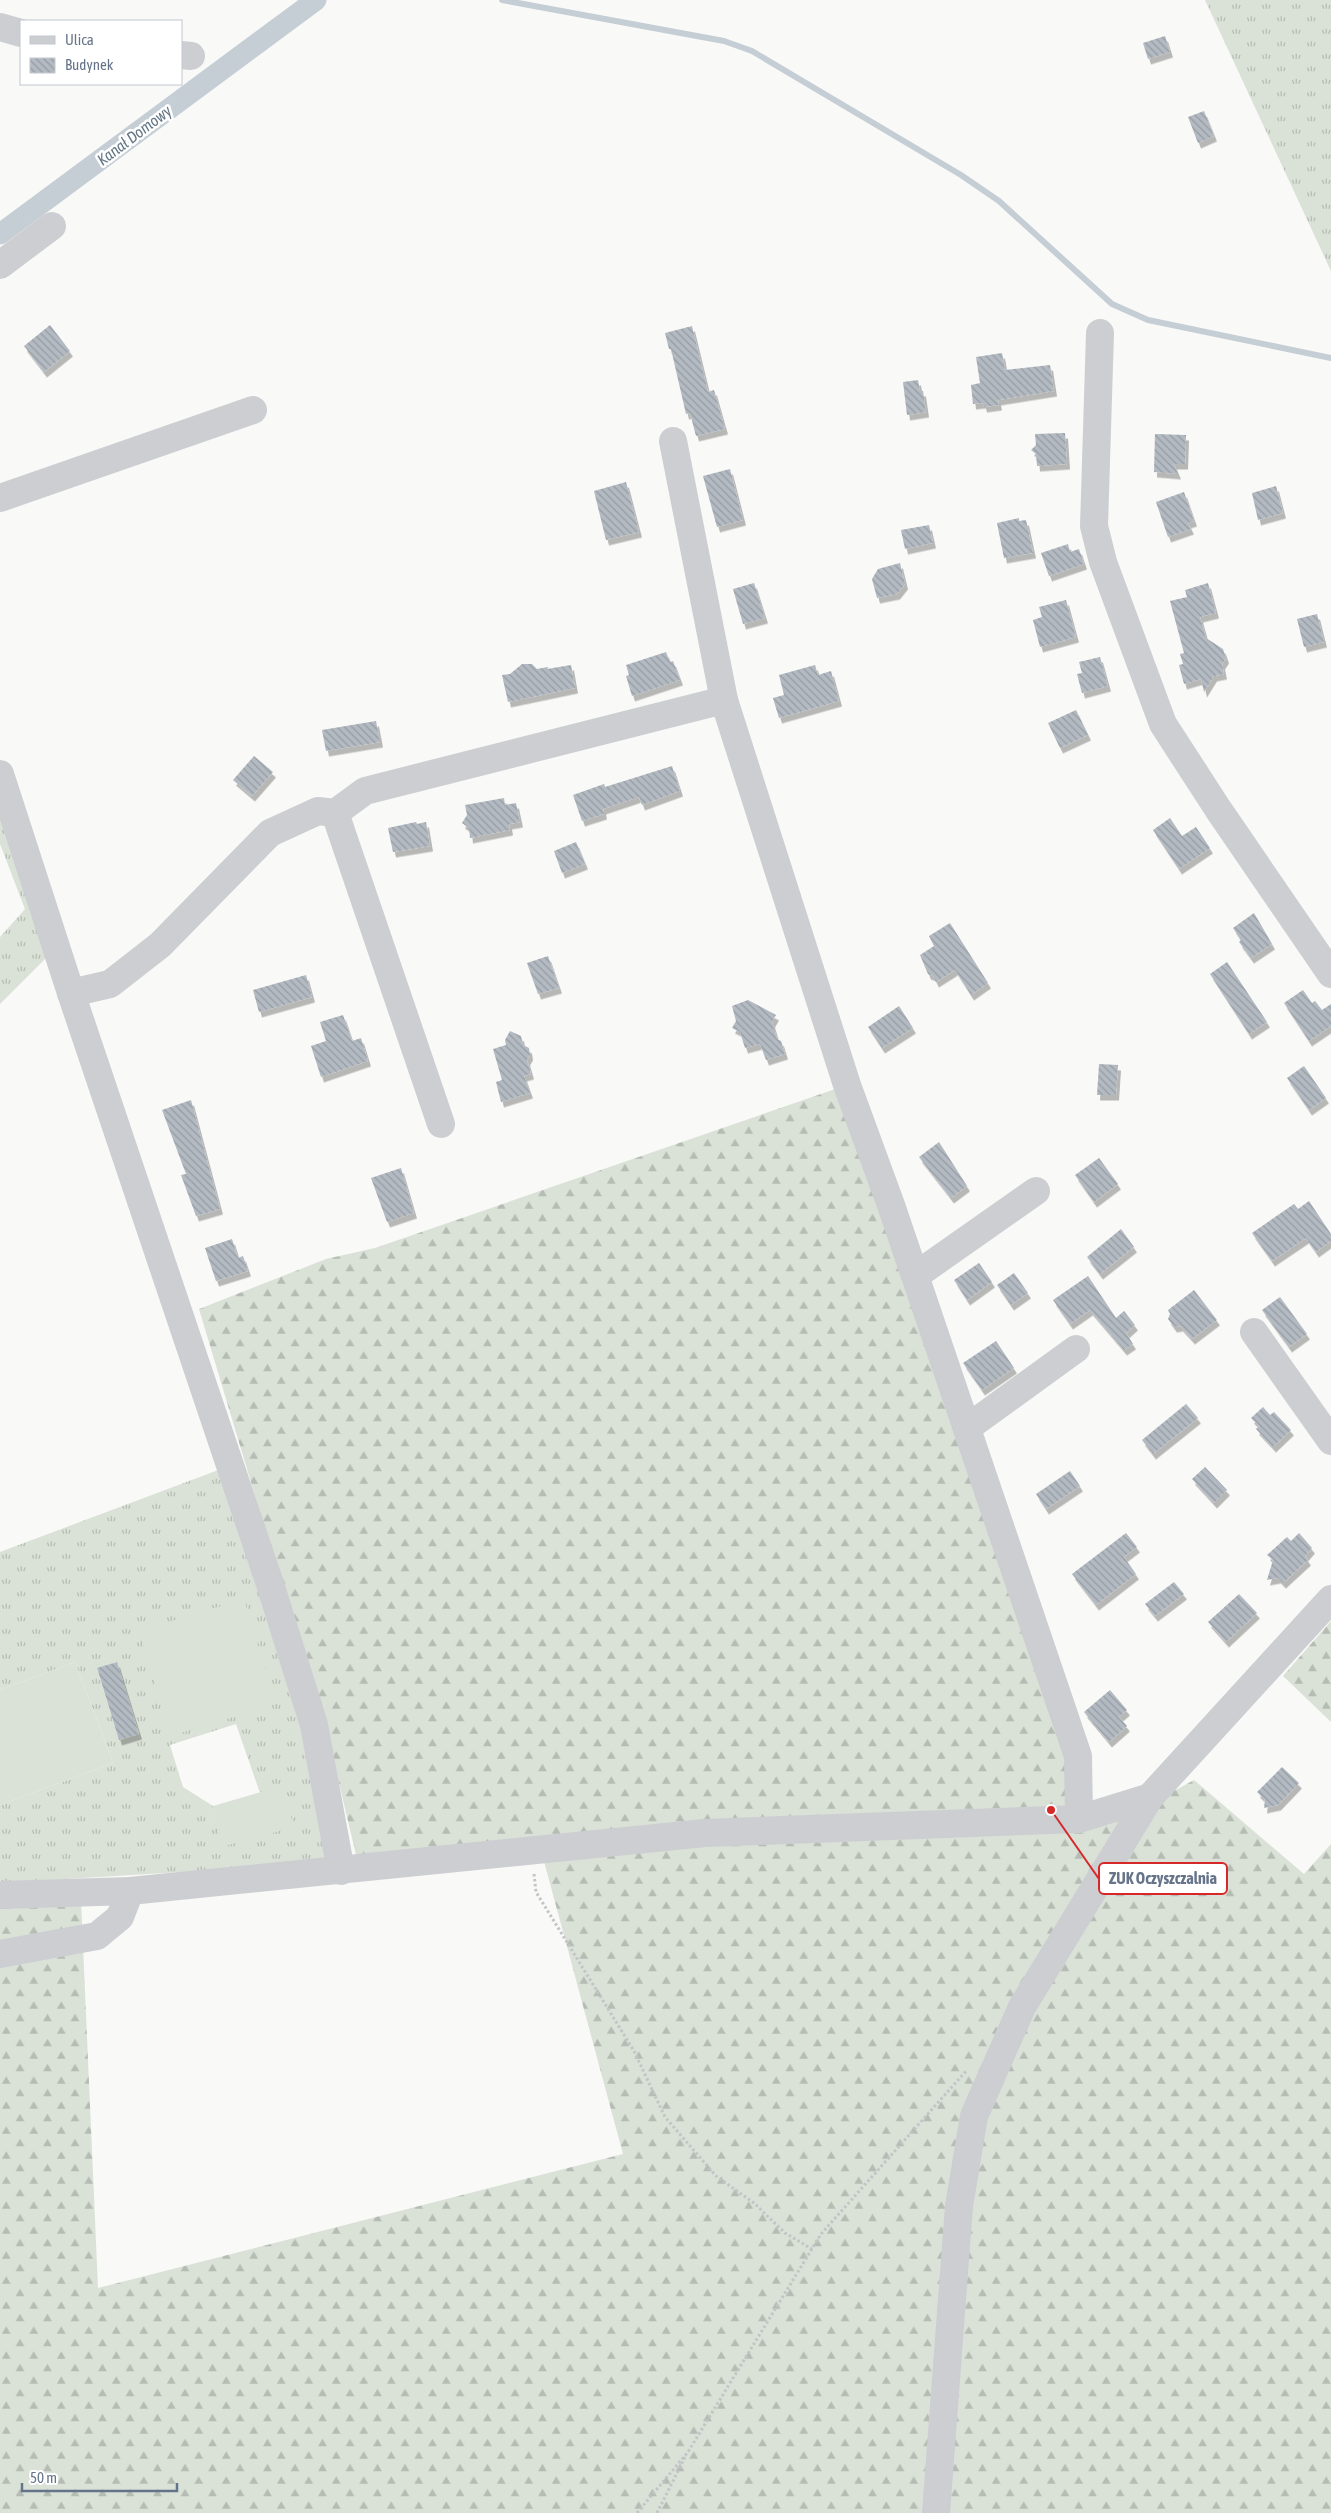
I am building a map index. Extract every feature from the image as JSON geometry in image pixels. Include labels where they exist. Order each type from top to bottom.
[{"type":"street","points":[[0,27],[20,33]]},
{"type":"street","points":[[0,265],[52,226]]},
{"type":"street","points":[[1100,333],[1094,526],[1103,562],[1163,724],[1218,809],[1331,974]]},
{"type":"street","points":[[0,498],[253,410]]},
{"type":"street","points":[[673,441],[724,700],[847,1085],[915,1276],[1078,1756],[1079,1819]]},
{"type":"street","points":[[71,993],[110,984],[160,945],[270,833],[318,811],[335,813],[365,791],[724,700]]},
{"type":"street","points":[[0,774],[71,993],[271,1586],[314,1725],[341,1871]]},
{"type":"street","points":[[335,813],[440,1124]]},
{"type":"street","points":[[915,1276],[1036,1191]]},
{"type":"street","points":[[1254,1332],[1331,1441]]},
{"type":"street","points":[[967,1428],[1076,1349]]},
{"type":"street","points":[[936,2513],[958,2206],[974,2116],[1022,2007],[1150,1797],[1331,1599]]},
{"type":"street","points":[[0,1895],[130,1891],[705,1833],[1079,1819],[1150,1797]]},
{"type":"street","points":[[0,1954],[97,1936],[120,1918],[130,1891]]},
{"type":"path","points":[[532,1851],[536,1892],[634,2051],[665,2117],[716,2176],[754,2203],[785,2233],[812,2250]]},
{"type":"path","points":[[657,2513],[688,2452],[821,2234],[970,2065]]},
{"type":"path","points":[[637,2513],[688,2452]]},
{"type":"green space","points":[[1205,0],[1331,0],[1331,271]]},
{"type":"green space","points":[[0,796],[47,957],[0,1004],[0,937],[25,909],[0,844]]},
{"type":"green space","points":[[847,1085],[1088,1811],[1134,1813],[1194,1780],[1304,1874],[1331,1844],[1331,2513],[0,2513],[0,1903],[81,1900],[98,2288],[623,2154],[538,1839],[356,1855],[331,1749],[199,1309],[326,1259],[375,1248]]},
{"type":"green space","points":[[221,1469],[297,1697],[332,1863],[0,1883],[0,1805],[113,1763],[75,1662],[0,1690],[0,1552]],"holes":[[[116,1662],[139,1733],[119,1740],[97,1669]],[[236,1724],[260,1793],[282,1787],[222,1846],[213,1806],[183,1787],[170,1745]]]},
{"type":"green space","points":[[244,1599],[276,1704],[171,1736],[139,1631]]},
{"type":"green space","points":[[1331,1621],[1331,1722],[1283,1676]]},
{"type":"green space","points":[[75,1662],[113,1763],[0,1805],[0,1690]]},
{"type":"green space","points":[[282,1786],[294,1827],[221,1847],[213,1806]]},
{"type":"building","points":[[1165,36],[1170,52],[1148,59],[1143,43]]},
{"type":"building","points":[[1204,111],[1214,136],[1198,143],[1188,117]]},
{"type":"building","points":[[50,325],[70,351],[44,372],[24,346]]},
{"type":"building","points":[[692,326],[708,392],[714,390],[725,429],[696,436],[690,413],[686,414],[671,349],[669,349],[665,333]]},
{"type":"building","points":[[1002,353],[1005,370],[1050,365],[1054,391],[998,400],[999,405],[984,407],[983,403],[973,404],[971,385],[980,383],[976,357]]},
{"type":"building","points":[[918,380],[920,391],[923,391],[926,412],[907,415],[903,382]]},
{"type":"building","points":[[1065,433],[1067,464],[1037,466],[1036,454],[1031,450],[1036,445],[1035,434]]},
{"type":"building","points":[[1155,434],[1186,435],[1185,464],[1174,464],[1178,474],[1154,472]]},
{"type":"building","points":[[730,469],[743,520],[717,527],[703,476]]},
{"type":"building","points":[[626,482],[639,532],[606,540],[594,491]]},
{"type":"building","points":[[1276,486],[1283,513],[1258,520],[1252,493]]},
{"type":"building","points":[[1184,492],[1194,521],[1188,523],[1191,529],[1168,537],[1156,502]]},
{"type":"building","points":[[1019,518],[1019,521],[1026,520],[1033,553],[1004,558],[997,523]]},
{"type":"building","points":[[929,525],[933,543],[905,549],[901,530]]},
{"type":"building","points":[[1068,544],[1070,552],[1079,549],[1084,564],[1049,576],[1041,553]]},
{"type":"building","points":[[900,563],[905,584],[897,594],[877,598],[872,579],[878,569]]},
{"type":"building","points":[[754,583],[765,618],[743,624],[733,589]]},
{"type":"building","points":[[1208,583],[1216,613],[1200,617],[1206,638],[1223,649],[1226,658],[1222,664],[1224,674],[1214,676],[1204,692],[1201,679],[1184,684],[1179,665],[1183,664],[1180,654],[1184,653],[1170,601],[1187,597],[1185,590]]},
{"type":"building","points":[[1066,600],[1076,637],[1040,647],[1033,620],[1042,617],[1039,607]]},
{"type":"building","points":[[1317,614],[1324,642],[1304,647],[1297,619]]},
{"type":"building","points":[[666,652],[670,662],[673,661],[680,680],[632,696],[626,676],[629,675],[626,665]]},
{"type":"building","points":[[1100,657],[1108,686],[1082,693],[1077,674],[1082,673],[1079,662]]},
{"type":"building","points":[[522,664],[532,664],[537,669],[571,665],[575,688],[508,702],[502,675],[510,674]]},
{"type":"building","points":[[815,665],[818,675],[831,671],[839,701],[779,718],[773,698],[784,695],[779,675]]},
{"type":"building","points":[[1076,710],[1088,735],[1060,748],[1048,723]]},
{"type":"building","points":[[376,721],[380,742],[326,751],[322,730]]},
{"type":"building","points":[[254,756],[273,772],[252,796],[233,780]]},
{"type":"building","points":[[672,766],[680,791],[642,805],[639,797],[603,809],[604,814],[582,821],[573,795],[604,784],[605,787]]},
{"type":"building","points":[[504,798],[505,805],[516,803],[520,822],[509,824],[510,830],[470,838],[469,828],[462,823],[467,815],[465,805]]},
{"type":"building","points":[[1170,818],[1182,836],[1196,827],[1210,848],[1179,869],[1153,830]]},
{"type":"building","points":[[416,822],[417,824],[426,822],[430,846],[393,852],[388,828]]},
{"type":"building","points":[[576,842],[585,864],[562,873],[554,851]]},
{"type":"building","points":[[1254,913],[1272,944],[1251,958],[1239,942],[1241,940],[1233,928]]},
{"type":"building","points":[[950,923],[988,983],[971,995],[955,970],[936,982],[933,976],[928,974],[920,955],[934,946],[929,936]]},
{"type":"building","points":[[548,956],[559,988],[538,994],[527,963]]},
{"type":"building","points":[[1227,962],[1267,1022],[1249,1034],[1210,974]]},
{"type":"building","points":[[306,975],[312,997],[259,1012],[253,990]]},
{"type":"building","points":[[1303,990],[1312,1003],[1315,1001],[1322,1010],[1331,1004],[1331,1026],[1309,1041],[1284,1003]]},
{"type":"building","points":[[748,1000],[776,1015],[772,1022],[777,1039],[781,1041],[785,1054],[766,1060],[760,1044],[745,1048],[740,1032],[732,1028],[736,1021],[732,1006]]},
{"type":"building","points":[[899,1006],[913,1028],[882,1048],[868,1027]]},
{"type":"building","points":[[343,1015],[352,1041],[361,1038],[368,1061],[321,1077],[311,1046],[326,1041],[320,1022]]},
{"type":"building","points":[[510,1031],[521,1036],[523,1045],[529,1048],[530,1055],[527,1060],[531,1074],[524,1076],[530,1093],[501,1102],[496,1082],[502,1080],[493,1049],[506,1045],[505,1040]]},
{"type":"building","points":[[1099,1064],[1118,1065],[1116,1095],[1097,1095]]},
{"type":"building","points":[[1304,1066],[1326,1098],[1309,1110],[1287,1078]]},
{"type":"building","points":[[191,1100],[220,1209],[196,1216],[181,1175],[186,1174],[162,1110]]},
{"type":"building","points":[[939,1142],[967,1186],[951,1198],[919,1157]]},
{"type":"building","points":[[1099,1158],[1118,1184],[1094,1202],[1075,1175]]},
{"type":"building","points":[[401,1168],[414,1213],[387,1222],[371,1178]]},
{"type":"building","points":[[1309,1201],[1331,1234],[1331,1241],[1316,1252],[1306,1238],[1272,1261],[1252,1233],[1294,1204],[1298,1209]]},
{"type":"building","points":[[1121,1229],[1134,1247],[1100,1274],[1087,1257]]},
{"type":"building","points":[[232,1239],[238,1258],[243,1256],[248,1271],[216,1281],[205,1248]]},
{"type":"building","points":[[979,1263],[992,1282],[967,1300],[954,1280]]},
{"type":"building","points":[[1014,1273],[1028,1293],[1011,1305],[997,1285]]},
{"type":"building","points":[[1088,1276],[1116,1318],[1124,1311],[1135,1325],[1126,1333],[1133,1344],[1124,1350],[1090,1310],[1070,1324],[1053,1300]]},
{"type":"building","points":[[1194,1290],[1217,1320],[1192,1339],[1180,1326],[1174,1327],[1168,1319],[1170,1314],[1168,1310]]},
{"type":"building","points":[[1280,1297],[1307,1334],[1289,1347],[1262,1310]]},
{"type":"building","points":[[996,1341],[1014,1368],[982,1390],[963,1363]]},
{"type":"building","points":[[1186,1404],[1198,1418],[1153,1454],[1142,1440]]},
{"type":"building","points":[[1263,1407],[1270,1415],[1274,1412],[1291,1430],[1273,1447],[1256,1429],[1259,1426],[1251,1418]]},
{"type":"building","points":[[1205,1467],[1227,1490],[1214,1503],[1192,1479]]},
{"type":"building","points":[[1070,1471],[1080,1486],[1046,1509],[1036,1494]]},
{"type":"building","points":[[1126,1533],[1137,1547],[1124,1557],[1136,1574],[1096,1605],[1072,1574]]},
{"type":"building","points":[[1299,1533],[1312,1548],[1305,1556],[1308,1560],[1283,1583],[1278,1578],[1267,1580],[1273,1560],[1267,1555],[1287,1537],[1291,1541]]},
{"type":"building","points":[[1174,1582],[1184,1594],[1155,1616],[1145,1604]]},
{"type":"building","points":[[1239,1594],[1257,1613],[1226,1642],[1208,1622]]},
{"type":"building","points":[[117,1662],[139,1734],[119,1740],[97,1668]]},
{"type":"building","points":[[1110,1690],[1127,1710],[1119,1717],[1127,1726],[1109,1742],[1084,1712]]},
{"type":"building","points":[[1282,1767],[1299,1783],[1278,1805],[1264,1808],[1265,1800],[1257,1792]]},
{"type":"waterway","name":"Kanał Domowy","points":[[0,234],[316,0]]},
{"type":"waterway","points":[[502,0],[724,41],[752,51],[961,175],[999,201],[1112,304],[1148,320],[1331,358]]},
{"type":"place","name":"ZUK Oczyszczalnia","points":[[1051,1810]]}]
